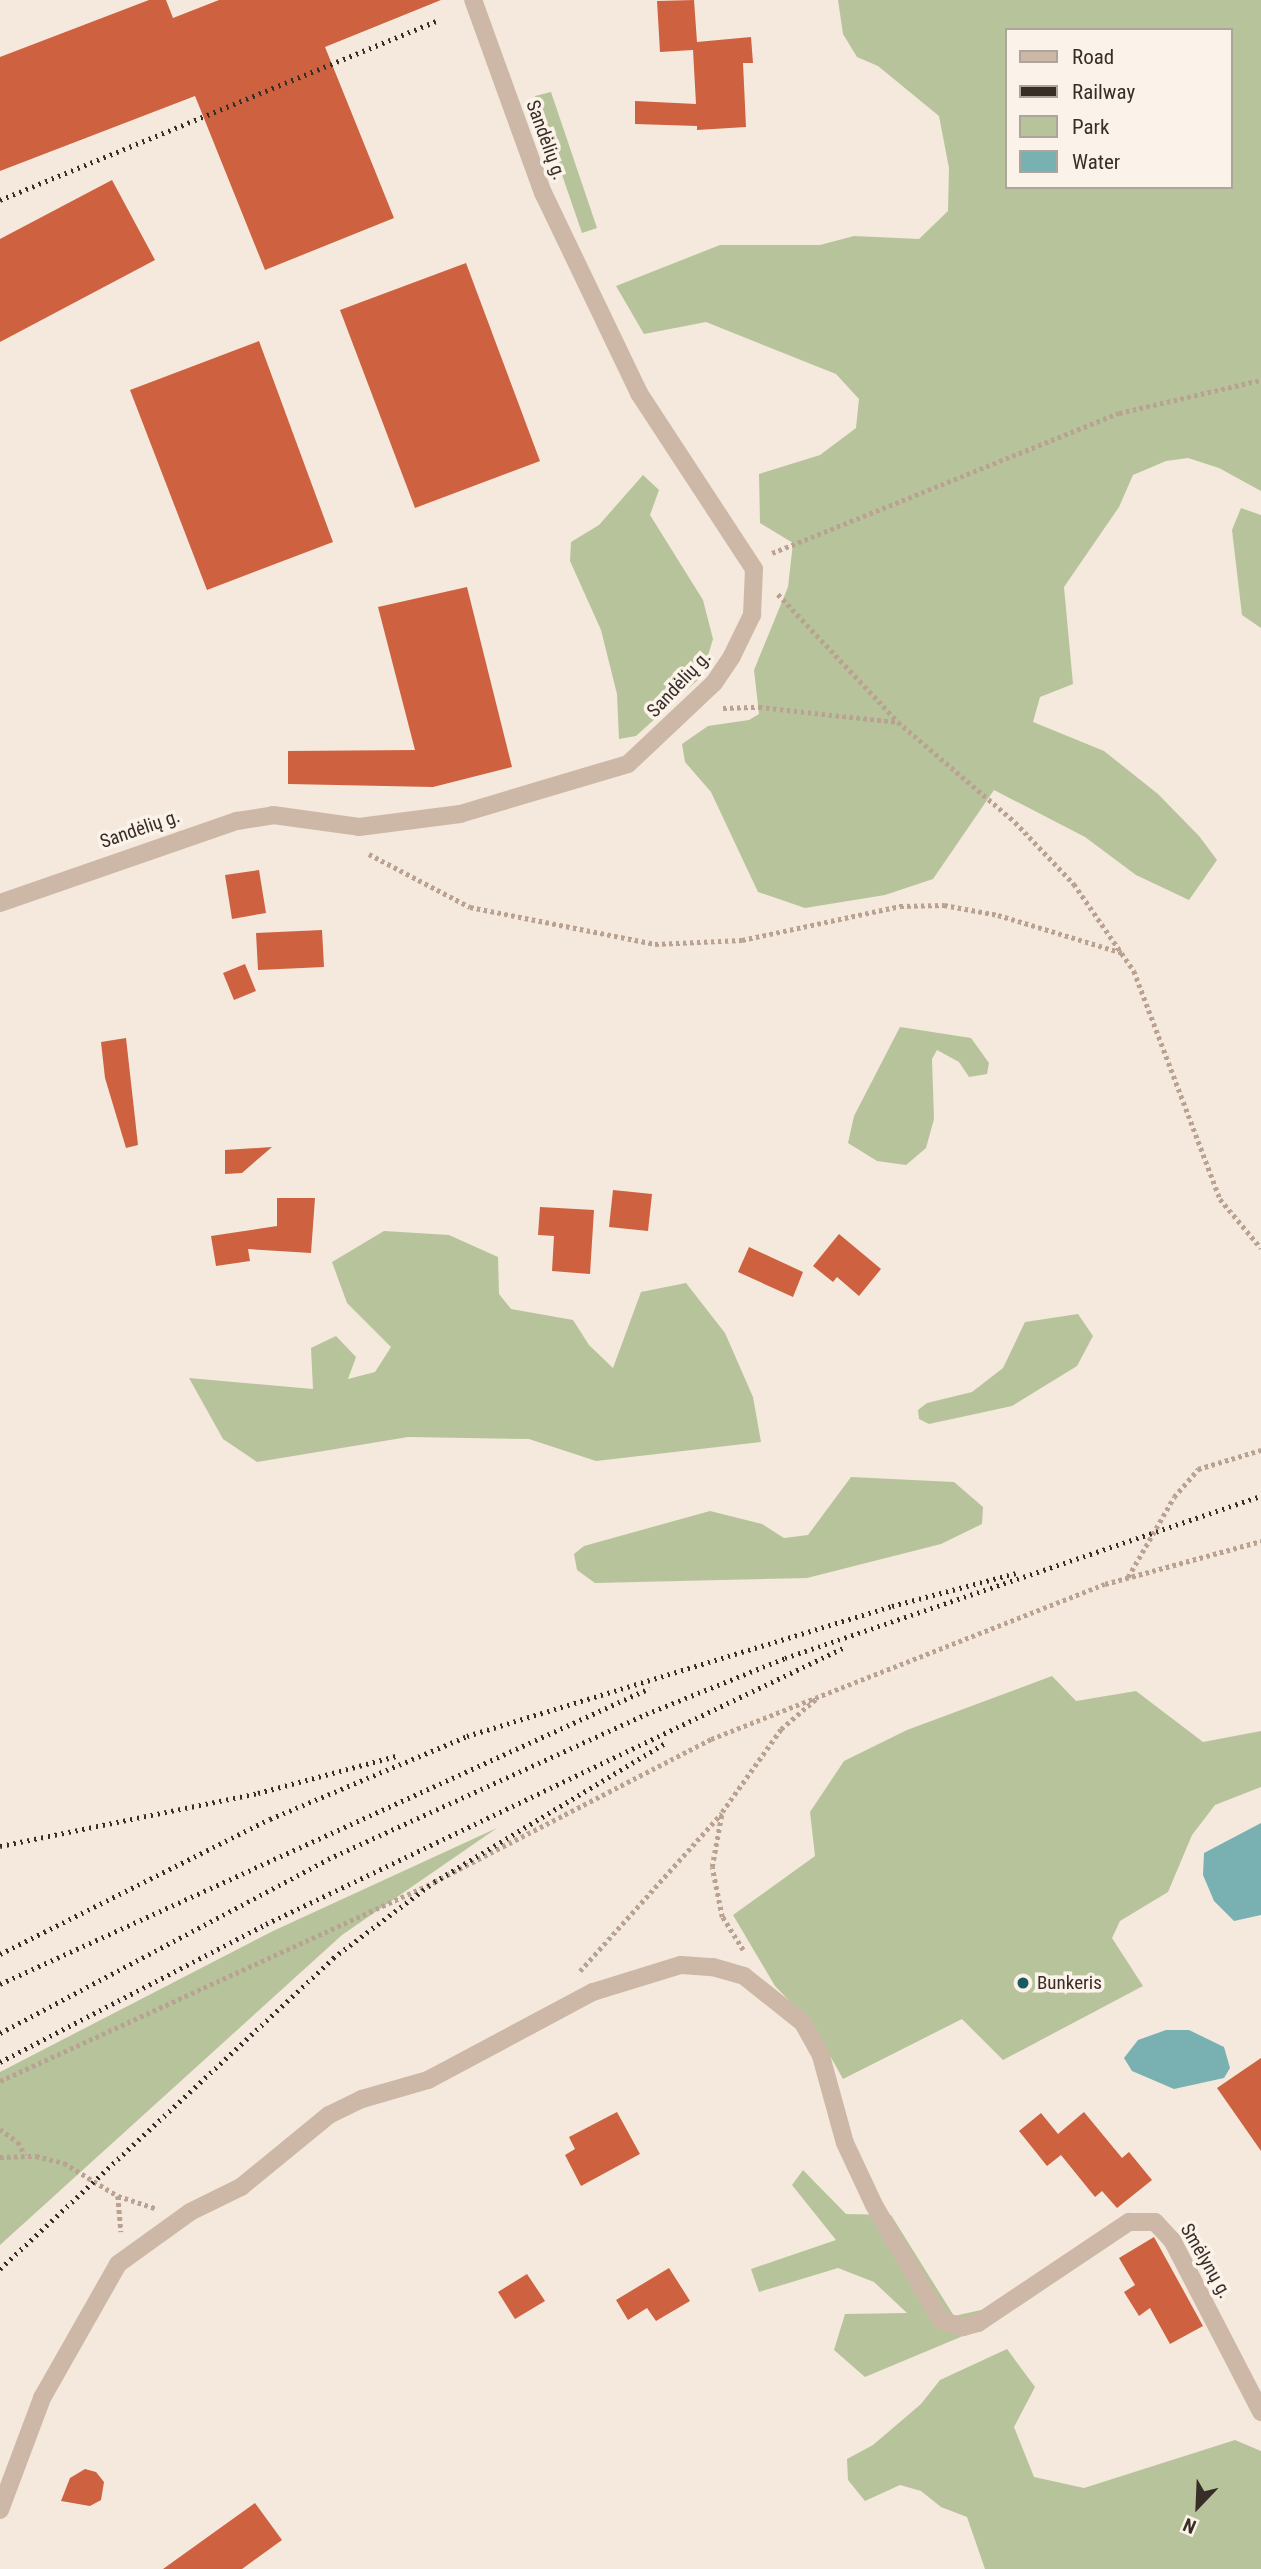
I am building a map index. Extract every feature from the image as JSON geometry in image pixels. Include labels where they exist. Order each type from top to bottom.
[{"type":"street","name":"Sandėlių g.","points":[[0,903],[237,821],[273,816],[359,827],[460,814],[628,764],[714,683],[743,636],[752,615],[754,569],[639,393],[543,193],[473,0]]},
{"type":"street","name":"Smėlynų g.","points":[[118,2264],[190,2212],[240,2187],[329,2115],[362,2099],[428,2080],[593,1992],[650,1971],[713,1966],[744,1976],[803,2023],[821,2056],[845,2143],[874,2205],[928,2304],[941,2320],[962,2327],[978,2323],[1129,2221],[1155,2222],[1172,2240],[1261,2412]]},
{"type":"street","points":[[0,2510],[42,2398],[118,2264]]},
{"type":"path","points":[[1261,380],[1119,413],[774,551],[754,569],[898,722],[1015,822],[1074,884],[1123,953],[1154,1018],[1220,1199],[1261,1248]]},
{"type":"path","points":[[688,709],[759,707],[898,722]]},
{"type":"path","points":[[369,854],[470,907],[655,944],[742,940],[900,906],[944,905],[998,915],[1123,953]]},
{"type":"path","points":[[1127,1578],[1174,1497],[1198,1469],[1261,1450]]},
{"type":"path","points":[[0,2081],[434,1882],[711,1739],[1127,1578],[1261,1541]]},
{"type":"path","points":[[579,1973],[722,1812],[780,1729],[822,1694]]},
{"type":"path","points":[[722,1812],[712,1867],[722,1917],[751,1962]]},
{"type":"path","points":[[0,2129],[18,2142],[25,2155]]},
{"type":"path","points":[[0,2157],[25,2155],[64,2163],[117,2196],[118,2264]]},
{"type":"green space","points":[[838,0],[1261,0],[1261,491],[1219,468],[1188,458],[1166,461],[1133,475],[1119,507],[1064,587],[1073,684],[1040,697],[1033,722],[1104,751],[1158,794],[1199,836],[1217,860],[1189,900],[1136,875],[1085,837],[994,790],[933,879],[885,895],[805,908],[758,892],[711,792],[685,762],[682,744],[708,726],[749,720],[759,714],[754,670],[788,587],[793,543],[760,523],[759,474],[820,455],[856,428],[859,399],[836,374],[706,322],[644,334],[616,286],[720,245],[820,245],[854,236],[919,239],[948,211],[949,168],[939,116],[878,66],[857,57],[843,34]]},
{"type":"green space","points":[[551,92],[597,228],[582,233],[535,96]]},
{"type":"green space","points":[[643,475],[659,490],[650,515],[703,600],[713,639],[702,676],[636,736],[619,739],[617,694],[601,630],[570,561],[571,542],[599,525]]},
{"type":"green space","points":[[1241,508],[1261,515],[1261,628],[1242,615],[1232,530]]},
{"type":"green space","points":[[900,1027],[971,1038],[989,1063],[987,1074],[969,1077],[959,1062],[937,1050],[932,1059],[934,1119],[926,1148],[906,1165],[877,1161],[848,1143],[854,1116]]},
{"type":"green space","points":[[384,1231],[449,1235],[498,1257],[499,1294],[511,1309],[573,1320],[589,1345],[613,1368],[641,1292],[686,1283],[725,1333],[753,1397],[761,1442],[596,1461],[529,1439],[408,1437],[257,1462],[223,1439],[189,1378],[313,1389],[311,1348],[336,1336],[356,1357],[348,1379],[375,1372],[391,1347],[347,1303],[332,1262]]},
{"type":"green space","points":[[1078,1314],[1093,1336],[1077,1366],[1012,1406],[929,1424],[919,1419],[918,1410],[927,1403],[972,1392],[1003,1368],[1025,1322]]},
{"type":"green space","points":[[851,1477],[954,1482],[983,1507],[982,1524],[941,1544],[807,1578],[595,1583],[577,1570],[574,1554],[584,1546],[710,1511],[762,1524],[784,1538],[808,1535]]},
{"type":"green space","points":[[1052,1676],[1076,1701],[1136,1691],[1203,1742],[1261,1731],[1261,1787],[1215,1805],[1192,1835],[1168,1892],[1120,1921],[1112,1938],[1143,1986],[1003,2060],[962,2019],[843,2079],[813,2025],[775,1986],[733,1915],[815,1856],[810,1812],[844,1761],[907,1730]]},
{"type":"green space","points":[[497,1828],[342,1935],[0,2245],[0,2072],[273,1931]]},
{"type":"green space","points":[[803,2170],[846,2214],[891,2215],[954,2316],[981,2310],[982,2328],[865,2377],[834,2350],[845,2314],[907,2313],[874,2282],[838,2268],[759,2292],[751,2269],[836,2240],[792,2185]]},
{"type":"green space","points":[[1007,2349],[1035,2387],[1014,2427],[1034,2477],[1084,2488],[1235,2440],[1261,2451],[1261,2569],[985,2569],[967,2517],[941,2507],[921,2491],[900,2485],[865,2501],[848,2480],[847,2459],[873,2445],[921,2404],[940,2380]]},
{"type":"water","points":[[1261,1823],[1261,1915],[1234,1921],[1214,1901],[1203,1875],[1204,1853]]},
{"type":"water","points":[[1166,2030],[1189,2030],[1224,2047],[1230,2068],[1224,2078],[1174,2089],[1132,2071],[1124,2058],[1138,2040]]},
{"type":"building","points":[[149,0],[166,0],[173,18],[219,0],[441,0],[325,47],[394,218],[265,270],[195,96],[0,171],[0,57]]},
{"type":"building","points":[[694,0],[697,42],[751,37],[753,63],[743,63],[746,127],[697,130],[697,126],[635,124],[635,101],[696,104],[693,50],[660,52],[657,1]]},
{"type":"building","points":[[112,180],[155,260],[0,342],[0,239]]},
{"type":"building","points":[[466,263],[540,461],[415,508],[340,310]]},
{"type":"building","points":[[259,341],[333,542],[207,590],[130,390]]},
{"type":"building","points":[[467,587],[512,767],[433,787],[288,784],[288,751],[415,750],[378,607]]},
{"type":"building","points":[[259,870],[266,913],[232,919],[225,875]]},
{"type":"building","points":[[322,930],[324,967],[258,970],[256,933]]},
{"type":"building","points":[[245,964],[256,991],[234,1000],[223,973]]},
{"type":"building","points":[[126,1038],[138,1145],[126,1148],[105,1078],[101,1042]]},
{"type":"building","points":[[272,1147],[242,1173],[225,1174],[225,1150]]},
{"type":"building","points":[[613,1190],[652,1194],[648,1231],[609,1227]]},
{"type":"building","points":[[277,1198],[315,1198],[311,1253],[248,1249],[250,1261],[216,1266],[211,1236],[277,1226]]},
{"type":"building","points":[[540,1207],[594,1210],[590,1274],[552,1271],[554,1236],[538,1235]]},
{"type":"building","points":[[839,1234],[881,1269],[859,1296],[837,1277],[833,1282],[813,1266]]},
{"type":"building","points":[[749,1247],[803,1272],[793,1297],[738,1272]]},
{"type":"building","points":[[1261,2058],[1261,2151],[1217,2088]]},
{"type":"building","points":[[617,2112],[640,2154],[581,2186],[565,2155],[575,2149],[569,2137]]},
{"type":"building","points":[[1084,2112],[1122,2158],[1129,2152],[1152,2180],[1117,2208],[1102,2191],[1095,2197],[1061,2155],[1047,2166],[1019,2131],[1041,2113],[1058,2134]]},
{"type":"building","points":[[1154,2237],[1203,2326],[1170,2344],[1150,2308],[1139,2316],[1124,2292],[1135,2285],[1119,2258]]},
{"type":"building","points":[[669,2268],[690,2301],[656,2321],[647,2308],[628,2320],[616,2300]]},
{"type":"building","points":[[527,2274],[545,2301],[515,2319],[498,2292]]},
{"type":"building","points":[[85,2469],[96,2472],[104,2482],[101,2500],[90,2506],[61,2501],[70,2478]]},
{"type":"building","points":[[255,2503],[282,2540],[242,2569],[163,2569]]},
{"type":"railway","points":[[0,200],[438,20]]},
{"type":"railway","points":[[0,2033],[328,1859],[646,1714],[785,1658],[1261,1496]]},
{"type":"railway","points":[[0,1954],[270,1819],[467,1736],[892,1606],[1016,1573]]},
{"type":"railway","points":[[0,2062],[266,1924],[845,1647]]},
{"type":"railway","points":[[0,1984],[650,1688]]},
{"type":"railway","points":[[0,2269],[333,1958],[434,1882],[667,1742]]},
{"type":"railway","points":[[0,1846],[258,1793],[396,1756]]},
{"type":"place","name":"Bunkeris","points":[[1023,1983]]}]
